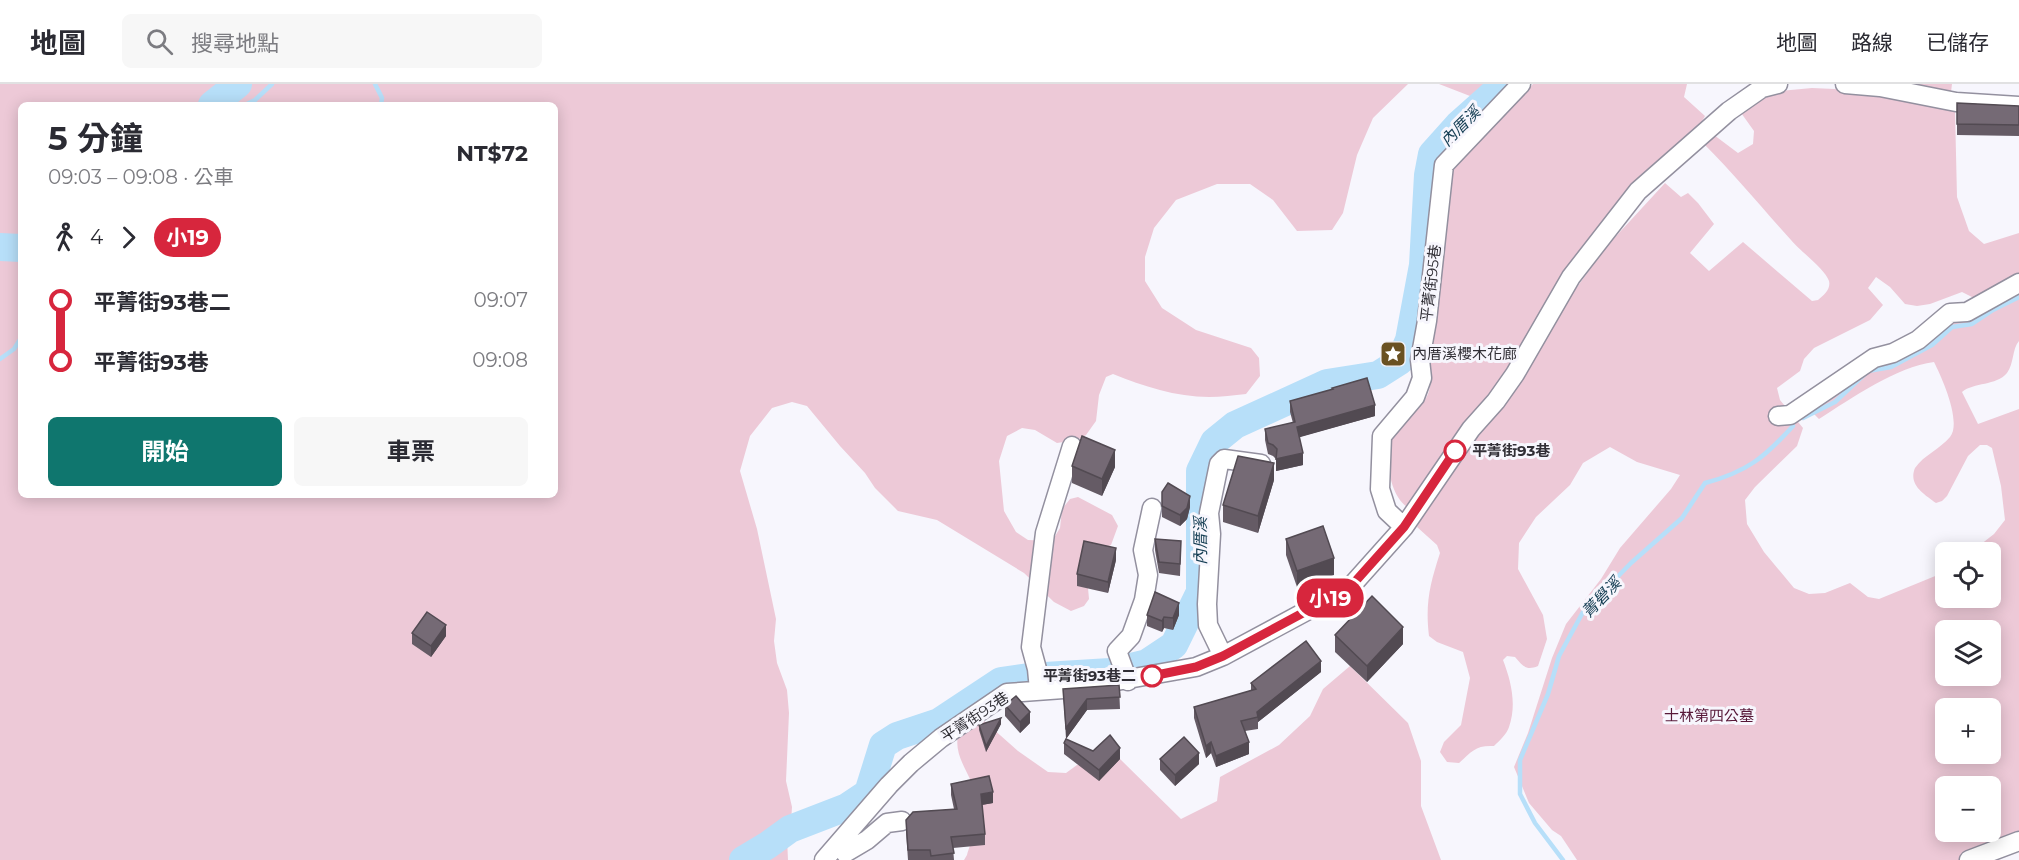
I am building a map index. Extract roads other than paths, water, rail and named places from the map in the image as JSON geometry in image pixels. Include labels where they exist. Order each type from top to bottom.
[{"type":"street","name":"平菁街95巷","points":[[1404,527],[1387,511],[1380,489],[1382,436],[1415,397],[1422,378],[1420,360],[1427,321],[1444,165],[1521,84]]},
{"type":"street","name":"平菁街93巷","points":[[824,860],[911,763],[941,738],[1007,693],[1077,688],[1128,681],[1196,667],[1223,656],[1353,584],[1404,527],[1471,429],[1496,401],[1515,374],[1571,277],[1638,191],[1729,111],[1762,88],[1778,84]]},
{"type":"street","points":[[1845,84],[1880,87],[1956,102],[2019,106]]},
{"type":"street","points":[[1778,416],[1790,414],[1874,358],[1893,353],[1918,340],[1950,314],[1967,312],[2019,283]]},
{"type":"street","points":[[1039,690],[1037,669],[1031,647],[1045,533],[1072,446]]},
{"type":"street","points":[[1223,656],[1208,626],[1207,604],[1211,534],[1209,513],[1219,464],[1224,459],[1267,465]]},
{"type":"street","points":[[1128,681],[1117,651],[1131,636],[1144,600],[1148,575],[1138,530],[1145,512]]},
{"type":"street","points":[[844,838],[845,854],[867,840],[887,823],[902,821]]},
{"type":"street","points":[[1969,860],[2019,841]]},
{"type":"waterway","points":[[216,102],[238,84]]},
{"type":"waterway","points":[[251,102],[272,84]]},
{"type":"waterway","points":[[375,84],[382,98],[381,102]]},
{"type":"waterway","name":"內厝溪","points":[[743,860],[790,829],[847,807],[868,793],[883,745],[897,736],[939,722],[1001,681],[1110,672],[1147,663],[1174,645],[1200,592],[1200,471],[1214,442],[1235,425],[1327,383],[1378,375],[1400,361],[1409,340],[1423,265],[1428,175],[1432,154],[1458,125],[1504,84]]},
{"type":"waterway","points":[[0,247],[18,248]]},
{"type":"waterway","name":"菁礐溪","points":[[1803,418],[1835,402],[1868,371],[1891,367],[1932,345],[1952,327],[1972,324],[2019,297]]},
{"type":"waterway","points":[[0,359],[14,349],[18,343]]},
{"type":"waterway","name":"菁礐溪","points":[[1563,860],[1535,823],[1520,794],[1520,760],[1548,694],[1559,656],[1583,612],[1631,563],[1682,518],[1705,483],[1733,474],[1754,462],[1793,426]]},
{"type":"place","name":"內厝溪櫻木花廊","points":[[1393,354]]},
{"type":"place","name":"平菁街93巷","points":[[1455,451]]},
{"type":"place","name":"平菁街93巷二","points":[[1152,676]]},
{"type":"park label","name":"士林第四公墓","points":[[1709,716]]}]
